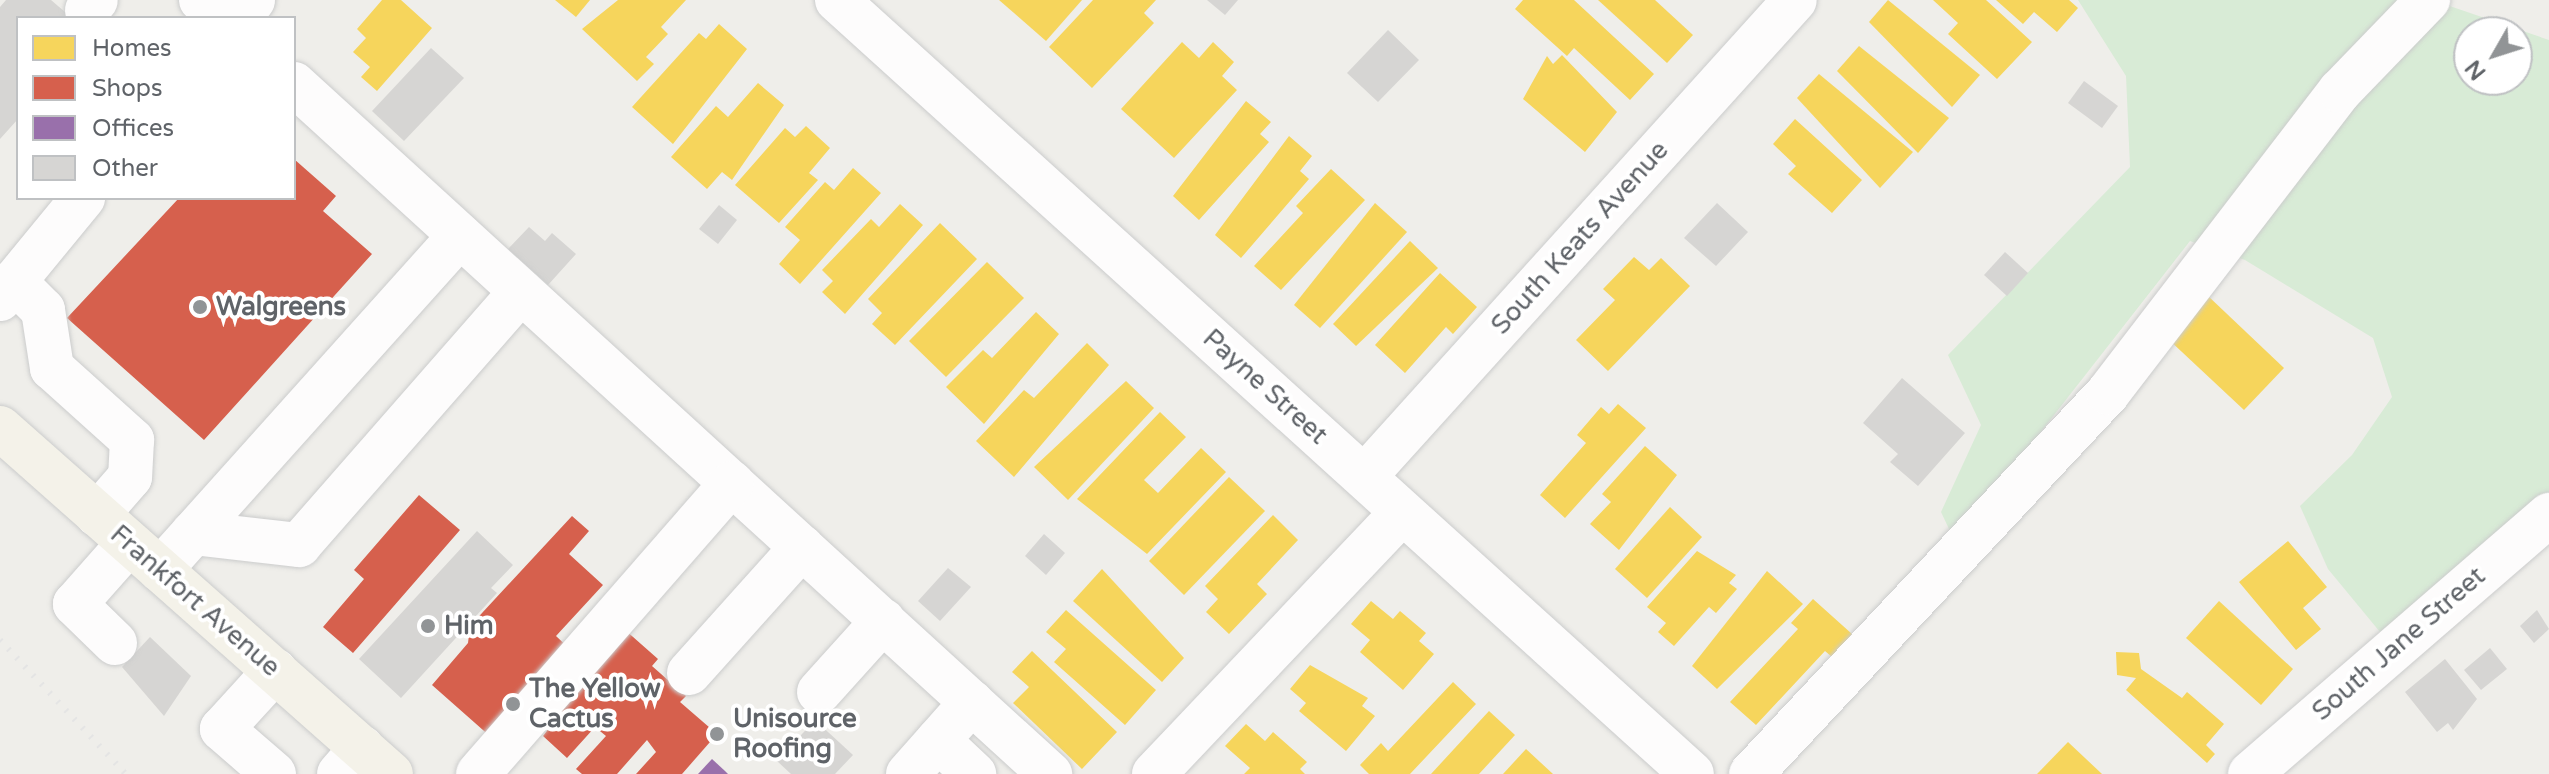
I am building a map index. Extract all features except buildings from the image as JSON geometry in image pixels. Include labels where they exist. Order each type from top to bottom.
[{"type":"main road","name":"Frankfort Avenue","points":[[0,428],[275,671],[364,765]]},
{"type":"street","points":[[201,0],[220,16]]},
{"type":"street","points":[[239,16],[253,0]]},
{"type":"street","name":"Payne Street","points":[[837,0],[1365,476],[1399,516],[1692,774]]},
{"type":"street","name":"South Keats Avenue","points":[[1365,476],[1795,0]]},
{"type":"street","points":[[1751,774],[2108,393],[2340,91],[2428,0]]},
{"type":"street","points":[[296,86],[1050,774]]},
{"type":"street","points":[[81,200],[5,290],[43,310],[52,368],[132,440],[130,477],[97,515]]},
{"type":"street","points":[[115,643],[75,604],[144,557],[193,533],[460,236]]},
{"type":"street","points":[[193,533],[299,545],[521,291]]},
{"type":"street","points":[[478,774],[732,483]]},
{"type":"street","name":"South Jane Street","points":[[2250,774],[2549,515]]},
{"type":"street","points":[[1154,774],[1399,516]]},
{"type":"street","points":[[689,673],[802,547]]},
{"type":"street","points":[[819,692],[883,621]]},
{"type":"street","points":[[274,774],[222,729],[275,671]]},
{"type":"street","points":[[908,774],[972,702]]},
{"type":"street","points":[[938,740],[974,774]]},
{"type":"green space","points":[[2078,0],[2432,0],[2479,16],[2453,16],[2453,96],[2533,96],[2533,35],[2549,40],[2549,495],[2380,632],[2328,569],[2300,506],[2352,455],[2392,397],[2373,338],[2245,260],[2190,241],[1962,533],[1950,531],[1941,512],[1981,425],[1948,355],[2130,167],[2126,76]]},
{"type":"railway","points":[[0,640],[126,774]]},
{"type":"place","name":"Walgreens","points":[[200,307]]},
{"type":"place","name":"Him","points":[[428,626]]},
{"type":"place","name":"The Yellow Cactus","points":[[513,704]]},
{"type":"place","name":"Unisource Roofing","points":[[717,734]]}]
